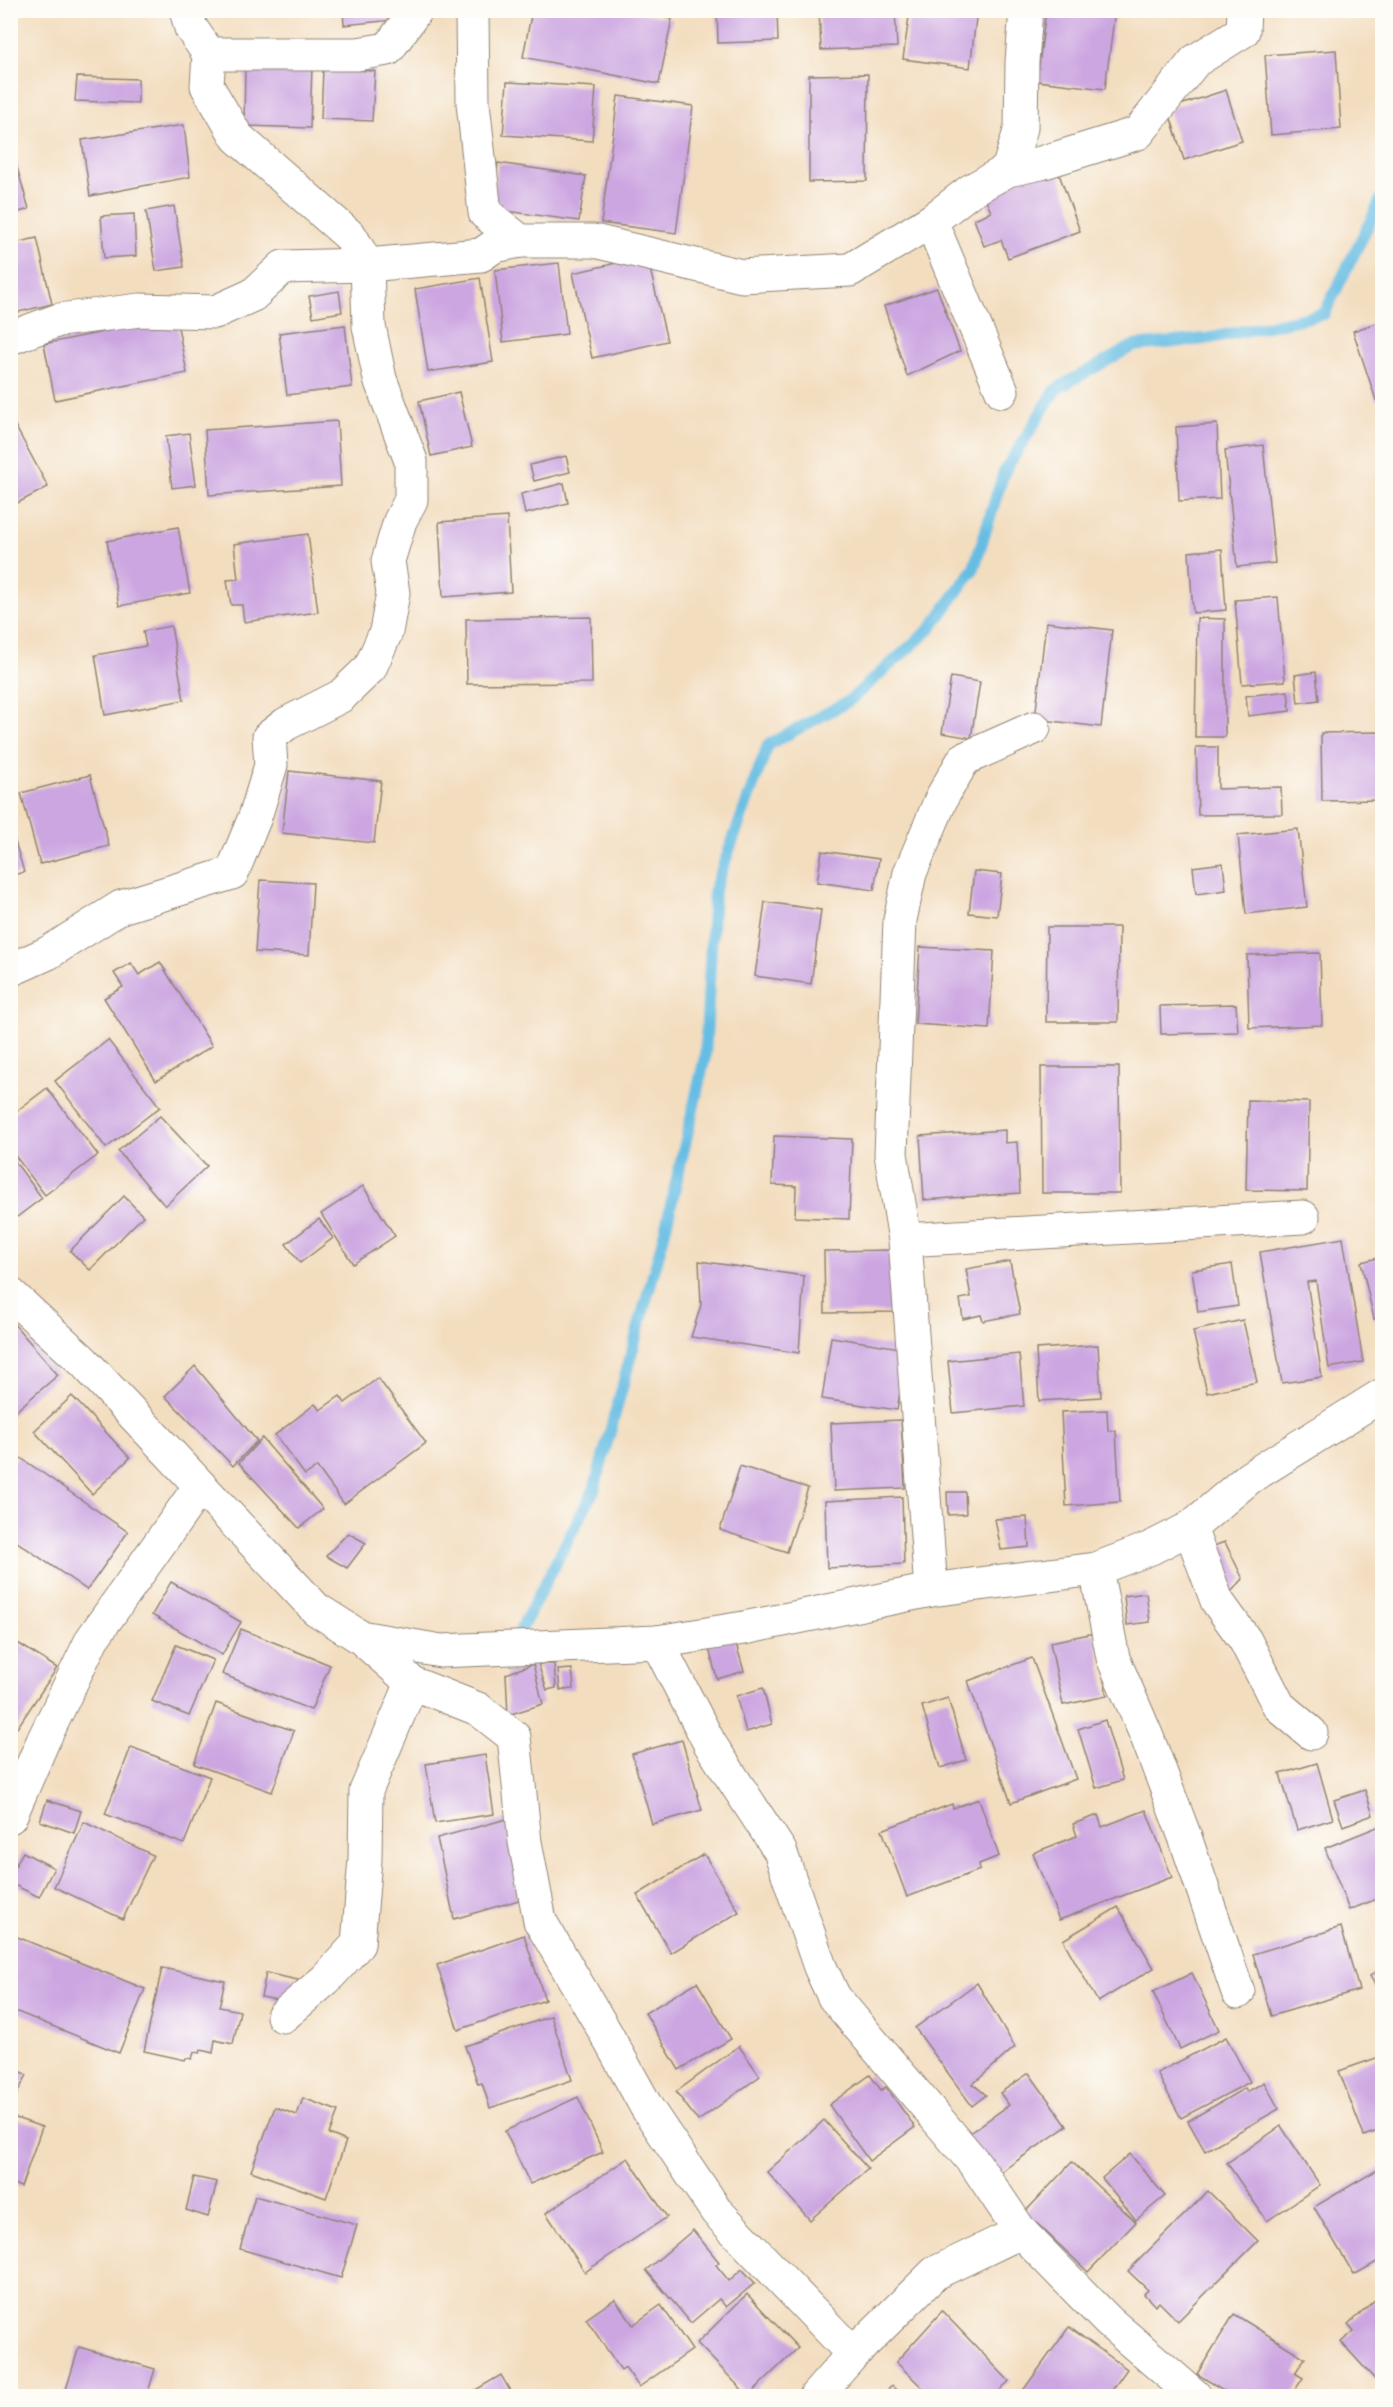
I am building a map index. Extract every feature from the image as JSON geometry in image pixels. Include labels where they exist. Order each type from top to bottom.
[{"type":"street","points":[[10,970],[48,952],[121,906],[232,873],[255,817],[271,765],[269,737],[286,724],[341,696],[370,668],[386,632],[393,593],[388,561],[400,521],[411,500],[411,461],[380,379],[369,326],[367,265],[351,237],[237,137],[207,86],[209,54],[191,28],[186,10]]},
{"type":"street","points":[[209,54],[357,54],[388,49],[416,10]]},
{"type":"street","points":[[472,10],[473,103],[485,213],[520,241]]},
{"type":"street","points":[[1008,170],[1021,128],[1026,10]]},
{"type":"street","points":[[10,338],[59,320],[140,310],[215,312],[254,295],[283,267],[367,265],[481,255],[494,246],[520,241],[594,241],[742,276],[850,270],[931,221],[970,191],[1008,170],[1041,163],[1138,133],[1196,61],[1243,31],[1244,10]]},
{"type":"street","points":[[931,221],[1002,391]]},
{"type":"street","points":[[931,1590],[905,1240],[891,1154],[900,920],[910,873],[942,797],[964,759],[1034,728]]},
{"type":"street","points":[[905,1240],[1303,1217]]},
{"type":"street","points":[[10,1294],[83,1361],[315,1609],[360,1636],[412,1683],[478,1709],[514,1737],[522,1822],[540,1922],[647,2108],[717,2212],[854,2354]]},
{"type":"street","points":[[360,1636],[441,1651],[657,1642],[744,1628],[931,1590],[1096,1569],[1151,1548],[1190,1528],[1249,1478],[1383,1395]]},
{"type":"street","points":[[10,1817],[43,1741],[92,1640],[200,1486]]},
{"type":"street","points":[[1190,1528],[1217,1601],[1245,1640],[1279,1706],[1311,1733]]},
{"type":"street","points":[[1096,1569],[1113,1658],[1147,1737],[1185,1837],[1238,1992]]},
{"type":"street","points":[[657,1642],[710,1744],[780,1851],[820,1967],[834,1997],[976,2165],[1021,2232],[1108,2321],[1195,2397]]},
{"type":"street","points":[[283,2016],[326,1979],[358,1944],[366,1791],[412,1683]]},
{"type":"street","points":[[816,2397],[854,2354],[935,2273],[1021,2232]]},
{"type":"building","points":[[343,10],[402,10],[403,19],[344,25]]},
{"type":"building","points":[[532,10],[630,10],[672,19],[659,84],[523,57]]},
{"type":"building","points":[[717,10],[777,10],[778,41],[718,43]]},
{"type":"building","points":[[819,10],[895,10],[897,47],[821,50]]},
{"type":"building","points":[[910,10],[977,10],[970,68],[903,59]]},
{"type":"building","points":[[1046,10],[1115,10],[1105,89],[1037,81]]},
{"type":"building","points":[[1336,50],[1341,129],[1271,135],[1265,55]]},
{"type":"building","points":[[245,63],[312,65],[310,128],[244,126]]},
{"type":"building","points":[[323,69],[375,71],[372,121],[321,119]]},
{"type":"building","points":[[868,74],[867,181],[809,182],[809,75]]},
{"type":"building","points":[[77,77],[138,79],[138,103],[75,101]]},
{"type":"building","points":[[507,82],[596,87],[592,141],[503,135]]},
{"type":"building","points":[[1226,90],[1242,141],[1184,160],[1168,109]]},
{"type":"building","points":[[618,96],[693,106],[676,233],[601,223]]},
{"type":"building","points":[[184,125],[190,177],[90,196],[82,140]]},
{"type":"building","points":[[10,143],[29,209],[10,215]]},
{"type":"building","points":[[498,163],[586,176],[579,221],[492,209]]},
{"type":"building","points":[[1056,166],[1080,231],[1008,258],[1001,240],[984,246],[974,219],[991,212],[983,193]]},
{"type":"building","points":[[174,206],[184,267],[156,271],[146,211]]},
{"type":"building","points":[[134,214],[136,256],[104,258],[101,216]]},
{"type":"building","points":[[37,238],[52,304],[10,314],[10,244]]},
{"type":"building","points":[[647,256],[667,341],[592,358],[573,273]]},
{"type":"building","points":[[559,263],[567,334],[503,342],[495,270]]},
{"type":"building","points":[[480,278],[493,362],[428,372],[415,289]]},
{"type":"building","points":[[937,288],[960,351],[907,376],[884,306]]},
{"type":"building","points":[[339,291],[342,312],[313,317],[309,296]]},
{"type":"building","points":[[176,317],[187,373],[55,400],[44,344]]},
{"type":"building","points":[[1382,321],[1382,398],[1376,400],[1353,331]]},
{"type":"building","points":[[345,325],[352,387],[287,395],[279,333]]},
{"type":"building","points":[[459,392],[472,447],[431,456],[419,401]]},
{"type":"building","points":[[10,416],[48,487],[10,507]]},
{"type":"building","points":[[337,421],[341,486],[209,495],[205,430]]},
{"type":"building","points":[[1217,424],[1220,499],[1179,501],[1176,427]]},
{"type":"building","points":[[189,433],[196,485],[172,488],[166,436]]},
{"type":"building","points":[[1263,445],[1275,563],[1237,567],[1225,450]]},
{"type":"building","points":[[566,456],[570,472],[534,481],[530,465]]},
{"type":"building","points":[[564,483],[568,503],[525,514],[521,494]]},
{"type":"building","points":[[507,517],[511,592],[443,597],[439,522]]},
{"type":"building","points":[[178,527],[190,593],[119,606],[107,541]]},
{"type":"building","points":[[308,534],[318,612],[244,622],[242,605],[231,605],[227,580],[238,579],[234,544]]},
{"type":"building","points":[[1222,549],[1226,610],[1193,613],[1189,552]]},
{"type":"building","points":[[1278,597],[1285,681],[1242,684],[1235,600]]},
{"type":"building","points":[[591,617],[592,683],[467,684],[466,619]]},
{"type":"building","points":[[1197,618],[1225,619],[1225,737],[1195,737]]},
{"type":"building","points":[[1046,622],[1112,630],[1101,727],[1035,719]]},
{"type":"building","points":[[171,626],[184,700],[105,715],[95,655],[146,646],[143,631]]},
{"type":"building","points":[[1316,672],[1319,700],[1298,703],[1295,675]]},
{"type":"building","points":[[951,677],[980,682],[971,738],[942,733]]},
{"type":"building","points":[[1288,691],[1290,711],[1248,716],[1246,696]]},
{"type":"building","points":[[1382,732],[1382,800],[1322,801],[1321,733]]},
{"type":"building","points":[[1196,747],[1218,747],[1218,789],[1281,787],[1282,814],[1198,815]]},
{"type":"building","points":[[289,771],[381,781],[374,843],[282,833]]},
{"type":"building","points":[[90,775],[109,846],[40,864],[21,793]]},
{"type":"building","points":[[10,825],[24,872],[10,876]]},
{"type":"building","points":[[1298,829],[1307,907],[1246,914],[1238,835]]},
{"type":"building","points":[[822,851],[879,859],[874,890],[817,882]]},
{"type":"building","points":[[1223,863],[1226,890],[1196,894],[1193,867]]},
{"type":"building","points":[[974,871],[1002,874],[997,916],[969,913]]},
{"type":"building","points":[[260,880],[313,883],[309,955],[255,952]]},
{"type":"building","points":[[765,902],[821,910],[811,984],[755,976]]},
{"type":"building","points":[[1047,927],[1119,927],[1118,1022],[1046,1022]]},
{"type":"building","points":[[920,947],[994,951],[989,1029],[915,1024]]},
{"type":"building","points":[[1320,953],[1322,1025],[1249,1028],[1247,955]]},
{"type":"building","points":[[160,962],[212,1046],[156,1081],[104,998],[123,987],[114,973],[131,963],[139,975]]},
{"type":"building","points":[[1236,1004],[1238,1032],[1161,1034],[1160,1006]]},
{"type":"building","points":[[108,1040],[160,1107],[106,1148],[55,1081]]},
{"type":"building","points":[[1041,1067],[1119,1067],[1120,1193],[1042,1193]]},
{"type":"building","points":[[47,1088],[98,1155],[45,1195],[10,1149],[10,1116]]},
{"type":"building","points":[[1248,1100],[1309,1102],[1307,1191],[1246,1190]]},
{"type":"building","points":[[160,1116],[207,1166],[165,1206],[118,1151]]},
{"type":"building","points":[[1005,1130],[1005,1143],[1017,1142],[1020,1193],[924,1200],[920,1136]]},
{"type":"building","points":[[774,1136],[852,1139],[849,1219],[795,1217],[796,1186],[772,1185]]},
{"type":"building","points":[[10,1155],[42,1198],[17,1217],[10,1208]]},
{"type":"building","points":[[363,1186],[395,1236],[353,1264],[321,1214]]},
{"type":"building","points":[[124,1196],[143,1216],[90,1270],[70,1251]]},
{"type":"building","points":[[319,1219],[333,1238],[300,1263],[286,1244]]},
{"type":"building","points":[[1343,1238],[1363,1362],[1329,1368],[1316,1281],[1307,1282],[1322,1377],[1282,1383],[1260,1252]]},
{"type":"building","points":[[897,1250],[898,1312],[825,1313],[824,1251]]},
{"type":"building","points":[[1382,1257],[1382,1317],[1374,1319],[1361,1262]]},
{"type":"building","points":[[699,1261],[804,1276],[799,1353],[691,1337],[701,1305]]},
{"type":"building","points":[[1010,1261],[1020,1314],[983,1321],[981,1315],[963,1319],[960,1299],[971,1297],[966,1269]]},
{"type":"building","points":[[1232,1264],[1238,1306],[1198,1312],[1192,1270]]},
{"type":"building","points":[[1243,1320],[1257,1382],[1207,1393],[1193,1331]]},
{"type":"building","points":[[14,1324],[58,1375],[10,1416],[10,1326]]},
{"type":"building","points":[[831,1337],[907,1349],[897,1410],[822,1399]]},
{"type":"building","points":[[1098,1345],[1101,1397],[1039,1401],[1036,1349]]},
{"type":"building","points":[[1019,1354],[1024,1406],[953,1413],[948,1361]]},
{"type":"building","points":[[195,1366],[257,1441],[233,1466],[165,1396]]},
{"type":"building","points":[[378,1378],[426,1443],[344,1504],[317,1467],[305,1475],[275,1435],[315,1404],[320,1410],[340,1396],[345,1403]]},
{"type":"building","points":[[72,1396],[130,1458],[92,1494],[34,1431]]},
{"type":"building","points":[[1107,1410],[1108,1431],[1116,1431],[1120,1502],[1066,1506],[1061,1412]]},
{"type":"building","points":[[901,1420],[905,1488],[834,1491],[831,1423]]},
{"type":"building","points":[[262,1438],[323,1509],[299,1528],[239,1463]]},
{"type":"building","points":[[18,1456],[128,1532],[87,1590],[10,1537],[10,1467]]},
{"type":"building","points":[[740,1466],[808,1488],[787,1552],[720,1530]]},
{"type":"building","points":[[947,1492],[965,1492],[966,1514],[948,1515]]},
{"type":"building","points":[[902,1497],[904,1564],[827,1568],[825,1501]]},
{"type":"building","points":[[1027,1517],[1029,1547],[1001,1550],[995,1519]]},
{"type":"building","points":[[348,1533],[366,1543],[347,1568],[326,1556]]},
{"type":"building","points":[[1225,1542],[1243,1579],[1229,1594],[1210,1547]]},
{"type":"building","points":[[171,1582],[241,1622],[222,1655],[152,1615]]},
{"type":"building","points":[[1146,1593],[1150,1622],[1127,1625],[1124,1596]]},
{"type":"building","points":[[241,1629],[330,1665],[311,1710],[222,1674]]},
{"type":"building","points":[[1095,1633],[1107,1696],[1063,1705],[1050,1642]]},
{"type":"building","points":[[734,1637],[744,1671],[717,1679],[708,1645]]},
{"type":"building","points":[[10,1638],[57,1668],[17,1728],[10,1724]]},
{"type":"building","points":[[176,1645],[213,1660],[189,1716],[152,1701]]},
{"type":"building","points":[[1032,1658],[1076,1779],[1011,1803],[968,1681]]},
{"type":"building","points":[[533,1664],[543,1704],[508,1715],[506,1674]]},
{"type":"building","points":[[538,1664],[554,1664],[556,1688],[547,1690]]},
{"type":"building","points":[[572,1669],[574,1689],[560,1690],[558,1670]]},
{"type":"building","points":[[763,1688],[772,1724],[746,1732],[736,1696]]},
{"type":"building","points":[[948,1698],[966,1760],[940,1768],[922,1706]]},
{"type":"building","points":[[216,1703],[294,1731],[272,1792],[194,1764]]},
{"type":"building","points":[[1105,1720],[1123,1780],[1096,1788],[1078,1729]]},
{"type":"building","points":[[682,1740],[702,1810],[652,1824],[632,1754]]},
{"type":"building","points":[[131,1747],[210,1777],[184,1844],[105,1814]]},
{"type":"building","points":[[485,1755],[494,1814],[435,1823],[426,1764]]},
{"type":"building","points":[[1317,1763],[1333,1819],[1297,1830],[1280,1774]]},
{"type":"building","points":[[1365,1790],[1373,1815],[1343,1826],[1334,1800]]},
{"type":"building","points":[[979,1799],[999,1856],[979,1864],[980,1870],[907,1897],[882,1830],[952,1804],[953,1808]]},
{"type":"building","points":[[47,1800],[81,1811],[74,1833],[40,1821]]},
{"type":"building","points":[[1146,1810],[1172,1877],[1059,1920],[1033,1853],[1077,1836],[1073,1824],[1098,1815],[1102,1827]]},
{"type":"building","points":[[514,1817],[529,1897],[454,1919],[437,1838]]},
{"type":"building","points":[[84,1822],[153,1855],[123,1919],[54,1887]]},
{"type":"building","points":[[1382,1825],[1382,1897],[1349,1910],[1325,1848]]},
{"type":"building","points":[[23,1852],[54,1868],[39,1897],[10,1883],[10,1875]]},
{"type":"building","points":[[704,1854],[739,1912],[671,1953],[637,1895]]},
{"type":"building","points":[[1118,1907],[1154,1968],[1098,2002],[1063,1940]]},
{"type":"building","points":[[1341,1927],[1359,1990],[1271,2016],[1253,1954]]},
{"type":"building","points":[[10,1934],[145,1989],[119,2053],[10,2009]]},
{"type":"building","points":[[524,1935],[545,2000],[458,2030],[437,1965]]},
{"type":"building","points":[[162,1968],[225,1981],[219,2007],[240,2011],[233,2044],[215,2040],[213,2053],[201,2050],[200,2053],[194,2052],[192,2059],[186,2058],[185,2060],[144,2051]]},
{"type":"building","points":[[1382,1968],[1382,1997],[1370,1976]]},
{"type":"building","points":[[266,1973],[298,1980],[293,2003],[261,1997]]},
{"type":"building","points":[[1192,1973],[1219,2030],[1180,2049],[1153,1992]]},
{"type":"building","points":[[697,1982],[731,2039],[679,2070],[645,2013]]},
{"type":"building","points":[[977,1983],[1015,2047],[973,2084],[986,2095],[972,2106],[915,2028]]},
{"type":"building","points":[[551,2016],[572,2080],[490,2108],[482,2083],[478,2084],[465,2046]]},
{"type":"building","points":[[1226,2037],[1250,2082],[1181,2118],[1157,2073]]},
{"type":"building","points":[[739,2046],[760,2076],[698,2121],[676,2092]]},
{"type":"building","points":[[1382,2056],[1382,2130],[1364,2136],[1339,2071]]},
{"type":"building","points":[[10,2066],[27,2075],[12,2103],[10,2102]]},
{"type":"building","points":[[1029,2073],[1067,2126],[992,2178],[964,2137],[1009,2105],[1000,2093]]},
{"type":"building","points":[[870,2075],[881,2090],[886,2087],[915,2127],[869,2161],[829,2105]]},
{"type":"building","points":[[1264,2082],[1279,2109],[1205,2151],[1188,2121],[1245,2088],[1247,2092]]},
{"type":"building","points":[[578,2097],[603,2152],[530,2184],[505,2131]]},
{"type":"building","points":[[303,2098],[338,2111],[329,2134],[346,2141],[326,2198],[251,2171],[275,2107],[297,2115]]},
{"type":"building","points":[[10,2116],[42,2127],[21,2187],[10,2183]]},
{"type":"building","points":[[824,2120],[868,2169],[810,2220],[767,2172]]},
{"type":"building","points":[[1281,2126],[1320,2185],[1267,2221],[1227,2163]]},
{"type":"building","points":[[1130,2154],[1165,2196],[1136,2220],[1102,2178]]},
{"type":"building","points":[[628,2158],[667,2217],[585,2272],[546,2213]]},
{"type":"building","points":[[1072,2162],[1136,2222],[1088,2272],[1025,2212]]},
{"type":"building","points":[[1382,2167],[1382,2259],[1354,2275],[1314,2207]]},
{"type":"building","points":[[194,2177],[217,2182],[208,2217],[186,2210]]},
{"type":"building","points":[[1208,2191],[1258,2241],[1178,2321],[1159,2302],[1155,2306],[1144,2294],[1148,2290],[1128,2271]]},
{"type":"building","points":[[255,2196],[357,2225],[341,2278],[240,2249]]},
{"type":"building","points":[[693,2230],[719,2262],[716,2265],[729,2281],[742,2269],[755,2283],[726,2307],[719,2299],[691,2323],[646,2270]]},
{"type":"building","points":[[747,2294],[798,2348],[748,2396],[697,2343]]},
{"type":"building","points":[[1377,2298],[1382,2303],[1382,2387],[1341,2342],[1354,2331],[1348,2324]]},
{"type":"building","points":[[615,2299],[633,2325],[661,2305],[692,2350],[639,2387],[625,2367],[621,2370],[586,2319]]},
{"type":"building","points":[[942,2311],[1009,2381],[995,2396],[931,2396],[896,2362]]},
{"type":"building","points":[[1234,2314],[1305,2358],[1295,2373],[1303,2378],[1291,2396],[1233,2396],[1197,2374]]},
{"type":"building","points":[[1069,2327],[1127,2369],[1108,2396],[1019,2396]]},
{"type":"building","points":[[79,2347],[155,2369],[147,2396],[64,2396]]},
{"type":"building","points":[[501,2375],[513,2396],[475,2396],[472,2392]]},
{"type":"building","points":[[892,2386],[902,2396],[881,2396]]},
{"type":"waterway","points":[[521,1629],[594,1490],[664,1235],[705,1057],[714,891],[768,745],[849,701],[930,629],[974,568],[1004,472],[1056,389],[1133,346],[1206,339],[1324,314],[1382,198]]}]
